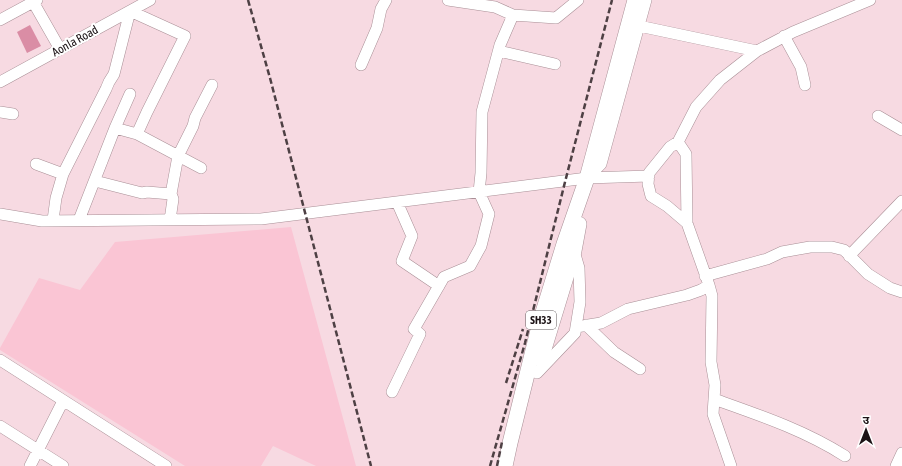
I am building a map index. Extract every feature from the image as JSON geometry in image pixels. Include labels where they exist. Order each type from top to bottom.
[{"type":"main road","points":[[587,178],[635,0]]},
{"type":"main road","name":"SH33","points":[[514,466],[536,373],[574,251],[587,178]]},
{"type":"main road","name":"SH33","points":[[505,466],[540,322],[564,244],[587,178]]},
{"type":"street","name":"Aonla Road","points":[[0,82],[150,0]]},
{"type":"street","points":[[361,65],[377,28],[381,9],[386,0]]},
{"type":"street","points":[[448,0],[496,4],[513,15],[556,18],[578,0]]},
{"type":"street","points":[[587,178],[600,164],[646,0]]},
{"type":"street","points":[[686,223],[667,206],[651,196],[648,184],[649,173],[670,147],[678,142],[696,106],[720,80],[757,51],[784,36],[870,0]]},
{"type":"street","points":[[0,20],[34,1],[60,49]]},
{"type":"street","points":[[53,220],[56,198],[63,174],[114,74],[130,10],[185,36],[137,134]]},
{"type":"street","points":[[392,392],[420,334],[414,329],[444,277],[470,266],[481,246],[488,214],[479,192],[481,173],[482,112],[498,51],[513,15]]},
{"type":"street","points":[[638,26],[757,51]]},
{"type":"street","points":[[784,36],[801,67],[805,85]]},
{"type":"street","points":[[498,51],[554,64]]},
{"type":"street","points":[[170,220],[173,199],[172,194],[178,156],[212,85]]},
{"type":"street","points":[[79,220],[130,94]]},
{"type":"street","points":[[0,112],[13,114]]},
{"type":"street","points":[[878,116],[902,130]]},
{"type":"street","points":[[116,128],[137,134],[200,168]]},
{"type":"street","points":[[678,142],[686,154],[686,223],[712,296],[711,362],[714,385],[713,414],[731,466]]},
{"type":"street","points":[[36,164],[63,174]]},
{"type":"street","points":[[0,214],[42,221],[261,219],[587,178],[649,176]]},
{"type":"street","points":[[95,181],[142,193],[172,194]]},
{"type":"street","points":[[850,256],[902,201]]},
{"type":"street","points":[[397,202],[412,236],[402,261],[439,286]]},
{"type":"street","points":[[536,373],[581,326],[600,323],[628,309],[701,290],[707,280],[767,259],[782,252],[810,247],[832,247],[844,250],[868,274],[890,288],[902,292]]},
{"type":"street","points":[[574,251],[579,268],[581,326],[614,352],[640,368]]},
{"type":"street","points":[[0,360],[166,466]]},
{"type":"street","points":[[714,398],[787,426],[826,444],[845,456]]},
{"type":"street","points":[[30,466],[63,401]]},
{"type":"street","points":[[0,426],[63,466]]},
{"type":"street","points":[[896,466],[902,453]]},
{"type":"shaded area","points":[[291,227],[356,466],[316,466],[273,446],[261,466],[185,466],[0,350],[39,278],[80,290],[115,242]]},
{"type":"building","points":[[30,25],[41,46],[27,53],[17,32]]},
{"type":"railway","points":[[248,0],[270,78],[371,466]]},
{"type":"railway","points":[[490,466],[525,343],[612,0]]},
{"type":"railway","points":[[506,383],[523,329]]},
{"type":"railway","points":[[497,466],[502,442]]}]
